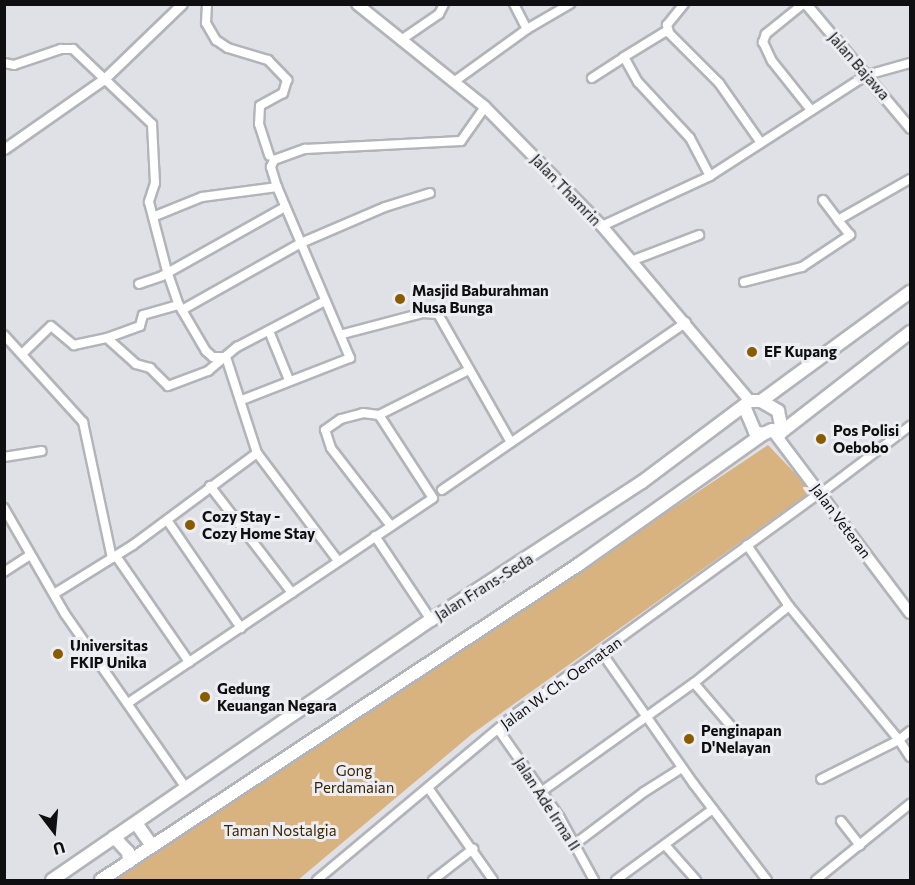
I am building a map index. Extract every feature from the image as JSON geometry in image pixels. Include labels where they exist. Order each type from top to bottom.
[{"type":"main road","name":"Jalan Thamrin","points":[[357,4],[485,107],[602,226],[686,322],[752,403]]},
{"type":"main road","name":"Jalan Frans-Seda","points":[[52,880],[431,620],[642,482],[910,292]]},
{"type":"main road","points":[[101,880],[578,565],[910,332]]},
{"type":"main road","points":[[752,403],[778,411],[772,431],[755,432],[752,403]]},
{"type":"main road","name":"Jalan Veteran","points":[[772,431],[817,496],[910,613]]},
{"type":"main road","points":[[136,823],[152,846]]},
{"type":"main road","points":[[114,837],[128,852],[129,862]]},
{"type":"street","points":[[4,149],[104,79],[182,4]]},
{"type":"street","points":[[207,4],[206,23],[216,40],[228,48],[268,60],[287,80],[283,93],[266,100],[260,109],[259,124],[269,155]]},
{"type":"street","points":[[401,40],[439,14],[444,4]]},
{"type":"street","points":[[514,4],[527,29]]},
{"type":"street","points":[[455,81],[527,29],[570,4]]},
{"type":"street","points":[[592,78],[668,30],[684,4]]},
{"type":"street","points":[[805,4],[766,34],[763,42],[772,61],[811,110]]},
{"type":"street","name":"Jalan Bajawa","points":[[805,4],[910,128]]},
{"type":"street","points":[[668,30],[719,83],[761,143]]},
{"type":"street","points":[[4,63],[14,65],[61,49],[73,49],[153,126],[155,183],[149,202],[155,216],[167,271],[181,308],[206,351],[213,357],[226,357]]},
{"type":"street","points":[[624,57],[638,82],[690,138],[710,176]]},
{"type":"street","points":[[602,226],[710,176],[867,75],[910,63]]},
{"type":"street","points":[[242,400],[349,359],[343,334],[325,302],[285,207],[271,167],[281,155],[330,146],[461,141],[485,107]]},
{"type":"street","points":[[838,220],[910,179]]},
{"type":"street","points":[[155,216],[202,197],[278,187]]},
{"type":"street","points":[[22,354],[51,326],[72,344],[107,338],[140,326],[143,315],[181,308],[301,243],[385,207],[430,193]]},
{"type":"street","points":[[744,282],[802,267],[850,235],[823,200]]},
{"type":"street","points":[[139,284],[285,207]]},
{"type":"street","points":[[631,261],[699,235]]},
{"type":"street","points":[[107,338],[136,364],[150,368],[168,386],[208,371],[226,357],[269,331],[325,302]]},
{"type":"street","points":[[343,334],[390,320],[436,313],[510,441]]},
{"type":"street","points":[[442,490],[686,322]]},
{"type":"street","points":[[269,331],[290,380]]},
{"type":"street","points":[[4,335],[83,422],[114,557],[189,662]]},
{"type":"street","points":[[226,357],[242,400],[257,453],[338,561]]},
{"type":"street","points":[[391,526],[331,448],[325,430],[341,419],[363,413],[379,415],[469,369]]},
{"type":"street","points":[[128,703],[433,498],[379,415]]},
{"type":"street","name":"Jalan W. Ch. Oematan","points":[[317,880],[429,789],[498,729],[910,426]]},
{"type":"street","points":[[4,457],[42,451]]},
{"type":"street","points":[[54,594],[114,557],[257,453]]},
{"type":"street","points":[[210,486],[292,593]]},
{"type":"street","points":[[4,508],[29,556],[186,788]]},
{"type":"street","points":[[167,520],[242,628]]},
{"type":"street","points":[[375,536],[431,620]]},
{"type":"street","points":[[747,544],[789,606],[899,740],[910,757]]},
{"type":"street","points":[[4,572],[29,556]]},
{"type":"street","points":[[541,792],[648,717],[789,606]]},
{"type":"street","points":[[602,653],[682,768],[767,880]]},
{"type":"street","points":[[694,682],[736,732]]},
{"type":"street","name":"Jalan Ade Irma II","points":[[498,729],[575,844],[594,880]]},
{"type":"street","points":[[821,779],[899,740],[910,731]]},
{"type":"street","points":[[575,844],[644,792],[682,768]]},
{"type":"street","points":[[429,789],[493,880]]},
{"type":"street","points":[[816,880],[910,804]]},
{"type":"street","points":[[616,880],[712,809]]},
{"type":"street","points":[[841,821],[860,845]]},
{"type":"street","points":[[665,845],[696,880]]},
{"type":"street","points":[[433,880],[473,849]]},
{"type":"green space","name":"Taman Nostalgia","points":[[768,445],[812,491],[472,734],[298,880],[116,880]]},
{"type":"place","name":"Masjid Baburahman Nusa Bunga","points":[[400,299]]},
{"type":"place","name":"EF Kupang","points":[[752,352]]},
{"type":"place","name":"Pos Polisi Oebobo","points":[[821,439]]},
{"type":"place","name":"Cozy Stay - Cozy Home Stay","points":[[190,525]]},
{"type":"place","name":"Universitas FKIP Unika","points":[[58,654]]},
{"type":"place","name":"Gedung Keuangan Negara","points":[[205,697]]},
{"type":"place","name":"Penginapan D'Nelayan","points":[[689,739]]},
{"type":"park label","name":"Gong Perdamaian","points":[[354,778]]}]
